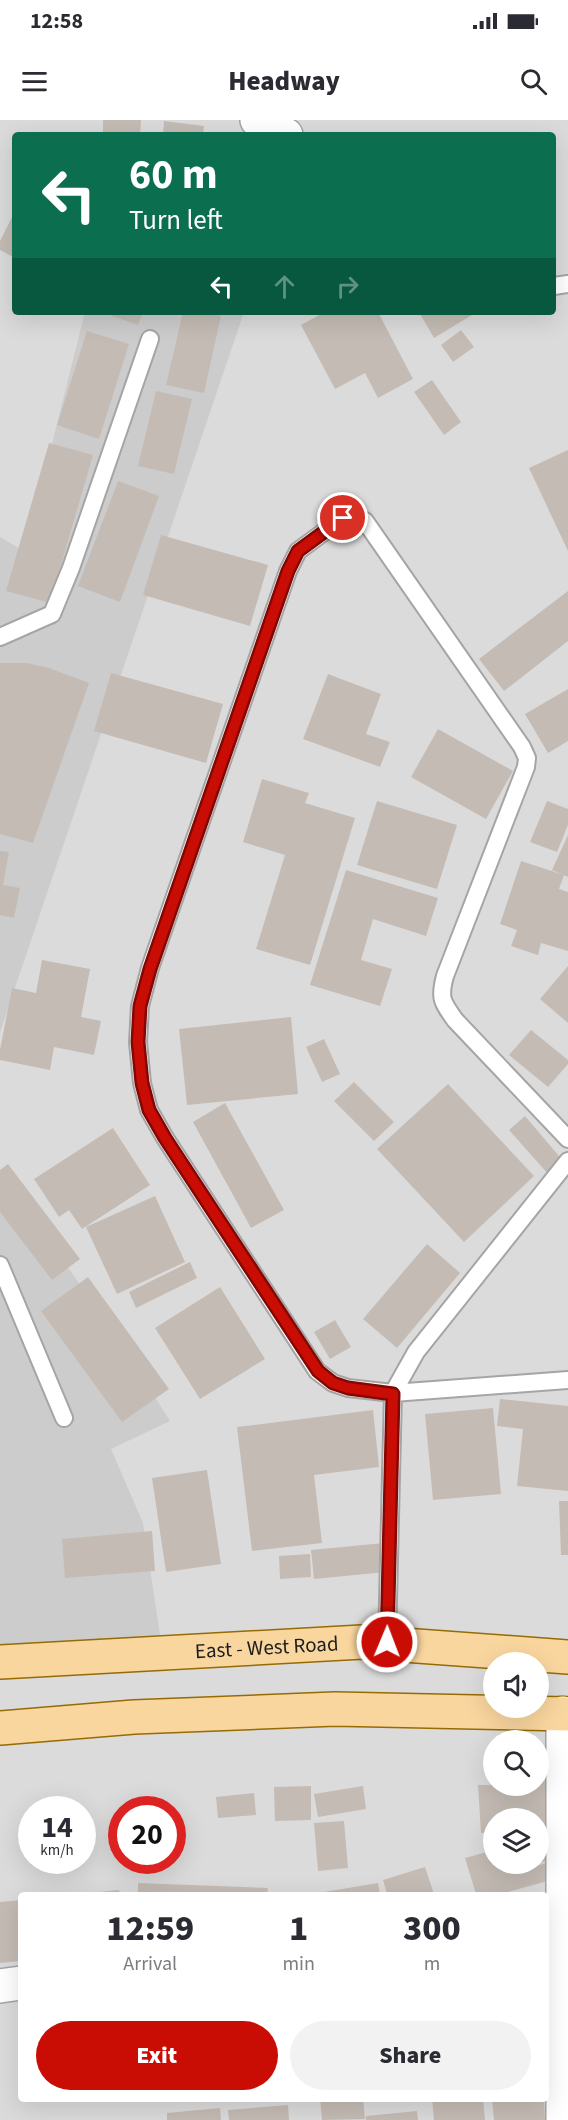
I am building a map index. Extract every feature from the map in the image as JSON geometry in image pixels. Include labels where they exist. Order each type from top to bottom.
[{"type":"main road","name":"East - West Road","points":[[0,1662],[362,1642],[387,1642],[568,1657]]},
{"type":"main road","points":[[0,1728],[134,1718],[335,1709],[566,1714]]},
{"type":"street","points":[[257,120],[280,132]]},
{"type":"street","points":[[563,2120],[555,1892],[566,1714]]},
{"type":"street","points":[[0,1986],[18,1983]]},
{"type":"lane","points":[[0,637],[52,614],[150,339]]},
{"type":"lane","points":[[568,1139],[454,1020],[445,1006],[441,992],[445,976],[526,767],[527,758],[522,747],[365,521],[354,516],[343,518],[298,551],[288,571],[150,969],[140,1006],[138,1042],[142,1083],[149,1110],[318,1371],[333,1383],[348,1388],[393,1394],[568,1380]]},
{"type":"lane","points":[[387,1642],[393,1394],[416,1352],[568,1161]]},
{"type":"lane","points":[[0,1265],[64,1418]]},
{"type":"shaded area","points":[[0,120],[568,120],[568,2120],[0,2120]]},
{"type":"shaded area","points":[[84,315],[243,315],[0,1032],[0,537],[25,552]]},
{"type":"shaded area","points":[[0,1171],[117,1337],[170,1421],[111,1449],[143,1523],[161,1641],[0,1655]]},
{"type":"building","points":[[103,120],[141,120],[140,132],[103,132]]},
{"type":"building","points":[[164,121],[204,126],[203,132],[163,132]]},
{"type":"building","points":[[12,217],[12,256],[0,250],[0,241]]},
{"type":"building","points":[[110,315],[142,315],[138,325]]},
{"type":"building","points":[[182,315],[221,316],[204,393],[166,385]]},
{"type":"building","points":[[319,315],[380,315],[413,379],[378,398],[365,373],[335,389],[301,325]]},
{"type":"building","points":[[421,315],[472,315],[434,338]]},
{"type":"building","points":[[461,330],[474,347],[453,362],[441,345]]},
{"type":"building","points":[[87,331],[129,344],[99,439],[57,425]]},
{"type":"building","points":[[432,380],[461,422],[444,435],[414,392]]},
{"type":"building","points":[[156,391],[192,399],[174,474],[138,466]]},
{"type":"building","points":[[49,443],[93,455],[50,603],[6,591]]},
{"type":"building","points":[[568,450],[568,551],[529,468]]},
{"type":"building","points":[[118,481],[159,496],[120,602],[78,586]]},
{"type":"building","points":[[161,535],[268,565],[250,626],[143,595]]},
{"type":"building","points":[[568,591],[568,641],[504,691],[479,659]]},
{"type":"building","points":[[0,663],[27,663],[49,668],[89,683],[33,843],[0,834]]},
{"type":"building","points":[[111,673],[223,704],[206,763],[94,731]]},
{"type":"building","points":[[328,674],[381,694],[366,734],[390,742],[380,767],[303,739]]},
{"type":"building","points":[[568,689],[568,741],[548,753],[525,714]]},
{"type":"building","points":[[438,729],[513,771],[486,819],[411,777]]},
{"type":"building","points":[[262,779],[309,793],[305,803],[355,818],[310,965],[256,949],[285,855],[243,842]]},
{"type":"building","points":[[377,801],[457,825],[437,889],[357,865]]},
{"type":"building","points":[[547,801],[568,809],[568,825],[557,852],[530,842]]},
{"type":"building","points":[[568,835],[568,877],[552,870]]},
{"type":"building","points":[[0,851],[9,852],[3,885],[20,888],[14,918],[0,915]]},
{"type":"building","points":[[521,861],[564,875],[559,889],[568,892],[568,951],[541,943],[538,955],[511,946],[517,930],[500,924]]},
{"type":"building","points":[[346,870],[438,898],[426,936],[373,919],[361,960],[392,969],[380,1006],[310,985]]},
{"type":"building","points":[[42,960],[90,969],[81,1017],[101,1021],[94,1055],[54,1047],[50,1070],[0,1060],[12,988],[36,993]]},
{"type":"building","points":[[568,966],[568,1023],[540,999]]},
{"type":"building","points":[[291,1017],[298,1094],[187,1105],[179,1029]]},
{"type":"building","points":[[531,1030],[568,1060],[568,1064],[548,1087],[509,1055]]},
{"type":"building","points":[[324,1039],[340,1074],[322,1082],[306,1047]]},
{"type":"building","points":[[354,1082],[394,1122],[374,1141],[334,1101]]},
{"type":"building","points":[[448,1084],[534,1176],[464,1242],[377,1149]]},
{"type":"building","points":[[225,1103],[284,1210],[251,1228],[193,1122]]},
{"type":"building","points":[[525,1116],[564,1162],[549,1175],[509,1130]]},
{"type":"building","points":[[113,1128],[150,1185],[82,1229],[69,1210],[59,1217],[34,1179]]},
{"type":"building","points":[[8,1164],[80,1259],[52,1280],[0,1212],[0,1170]]},
{"type":"building","points":[[155,1196],[185,1262],[117,1294],[86,1227]]},
{"type":"building","points":[[427,1244],[460,1273],[397,1348],[363,1319]]},
{"type":"building","points":[[190,1262],[197,1278],[136,1308],[129,1292]]},
{"type":"building","points":[[88,1277],[169,1389],[122,1422],[41,1311]]},
{"type":"building","points":[[220,1287],[265,1359],[200,1399],[155,1328]]},
{"type":"building","points":[[335,1320],[351,1347],[330,1359],[314,1332]]},
{"type":"building","points":[[500,1399],[568,1406],[568,1491],[517,1486],[523,1429],[497,1426]]},
{"type":"building","points":[[493,1408],[501,1494],[433,1500],[425,1414]]},
{"type":"building","points":[[373,1410],[379,1467],[314,1475],[322,1543],[252,1551],[237,1427]]},
{"type":"building","points":[[207,1470],[221,1564],[166,1572],[152,1478]]},
{"type":"building","points":[[559,1501],[568,1501],[568,1555],[561,1555]]},
{"type":"building","points":[[152,1531],[155,1571],[65,1578],[62,1539]]},
{"type":"building","points":[[384,1543],[386,1572],[314,1579],[311,1550]]},
{"type":"building","points":[[310,1554],[311,1577],[280,1579],[279,1556]]},
{"type":"building","points":[[549,1780],[555,1780],[561,1860],[549,1861],[549,1808],[483,1808],[483,1833],[481,1833],[478,1785],[483,1785],[483,1796],[549,1796]]},
{"type":"building","points":[[311,1786],[311,1820],[275,1821],[274,1787]]},
{"type":"building","points":[[363,1786],[366,1809],[318,1817],[314,1794]]},
{"type":"building","points":[[254,1793],[256,1815],[218,1818],[216,1797]]},
{"type":"building","points":[[344,1821],[348,1868],[318,1871],[314,1823]]},
{"type":"building","points":[[483,1853],[483,1874],[549,1874],[549,1862],[553,1861],[558,1878],[508,1892],[475,1892],[465,1858]]},
{"type":"building","points":[[425,1867],[433,1892],[386,1892],[383,1880]]},
{"type":"building","points":[[138,1883],[268,1888],[267,1892],[138,1892]]},
{"type":"building","points":[[378,1883],[380,1892],[324,1892]]},
{"type":"building","points":[[18,1900],[18,1961],[0,1963],[0,1902]]},
{"type":"building","points":[[320,2102],[363,2102],[365,2119],[322,2120]]},
{"type":"building","points":[[432,2102],[483,2102],[485,2120],[434,2120]]},
{"type":"building","points":[[492,2102],[544,2102],[545,2120],[494,2120]]},
{"type":"building","points":[[288,2105],[289,2120],[229,2120],[228,2110]]},
{"type":"building","points":[[220,2108],[221,2120],[167,2120],[167,2113]]},
{"type":"building","points":[[417,2111],[418,2120],[366,2120],[366,2116]]},
{"type":"route","points":[[343,518],[298,551],[288,571],[150,969],[140,1006],[138,1042],[142,1083],[149,1110],[318,1371],[333,1383],[348,1388],[393,1394],[387,1642]]}]
